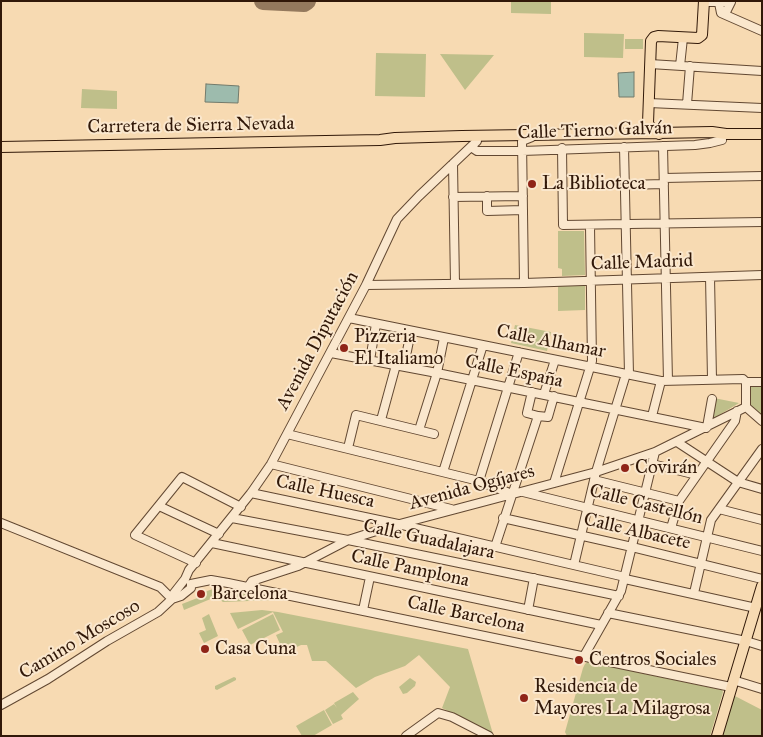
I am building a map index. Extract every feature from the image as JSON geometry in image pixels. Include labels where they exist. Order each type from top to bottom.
[{"type":"main road","points":[[657,133],[651,129],[648,123],[651,41],[654,37],[698,38],[702,35],[704,2]]},
{"type":"main road","points":[[634,134],[648,123]]},
{"type":"main road","name":"Calle Tierno Galván","points":[[475,141],[540,135],[712,132],[762,134]]},
{"type":"main road","name":"Calle Tierno Galván","points":[[657,133],[683,138]]},
{"type":"main road","name":"Carretera de Sierra Nevada","points":[[1,147],[380,140],[395,138],[475,141]]},
{"type":"main road","name":"Calle Tierno Galván","points":[[475,141],[522,146],[683,138],[762,140]]},
{"type":"main road","points":[[716,736],[760,598],[762,586]]},
{"type":"street","points":[[704,2],[731,2],[725,14]]},
{"type":"street","points":[[719,3],[721,13],[762,31]]},
{"type":"street","points":[[680,66],[683,38]]},
{"type":"street","points":[[650,64],[762,71]]},
{"type":"street","points":[[687,104],[690,66]]},
{"type":"street","name":"Calle Tierno Galván","points":[[649,103],[762,108]]},
{"type":"street","name":"Calle Tierno Galván","points":[[540,135],[527,138],[522,146],[562,148],[663,146],[710,144],[722,140]]},
{"type":"street","name":"Avenida Diputación","points":[[190,579],[196,563],[252,493],[271,464],[366,286],[397,219],[475,141]]},
{"type":"street","points":[[522,146],[524,283]]},
{"type":"street","points":[[574,565],[595,476],[615,409],[628,374],[624,146]]},
{"type":"street","points":[[652,416],[664,381],[666,278],[663,146]]},
{"type":"street","points":[[562,148],[564,225],[762,222]]},
{"type":"street","points":[[452,164],[455,284]]},
{"type":"street","points":[[625,185],[762,176]]},
{"type":"street","points":[[487,196],[488,211],[523,210]]},
{"type":"street","points":[[453,197],[523,196]]},
{"type":"street","points":[[554,483],[592,367],[590,226]]},
{"type":"street","name":"Calle Madrid","points":[[366,286],[762,276]]},
{"type":"street","points":[[710,277],[712,379]]},
{"type":"street","name":"Calle Alhamar","points":[[349,318],[664,381],[743,379],[746,382],[762,382]]},
{"type":"street","points":[[370,360],[376,324]]},
{"type":"street","points":[[380,420],[400,366],[410,331]]},
{"type":"street","points":[[419,430],[437,372],[444,338]]},
{"type":"street","points":[[443,472],[483,345]]},
{"type":"street","points":[[479,481],[519,352]]},
{"type":"street","name":"Calle España","points":[[331,353],[437,372],[707,427]]},
{"type":"street","points":[[544,394],[555,360]]},
{"type":"street","points":[[746,382],[746,407],[762,422]]},
{"type":"street","points":[[532,392],[527,413],[538,416],[548,417],[554,396]]},
{"type":"street","points":[[707,427],[712,398]]},
{"type":"street","name":"Avenida Ogíjares","points":[[248,586],[252,581],[303,563],[348,540],[398,524],[554,483],[595,476],[677,442],[746,407]]},
{"type":"street","points":[[671,528],[679,500],[735,421],[737,411]]},
{"type":"street","points":[[348,448],[356,415],[434,434]]},
{"type":"street","points":[[495,547],[538,416]]},
{"type":"street","points":[[690,424],[691,435]]},
{"type":"street","points":[[287,434],[479,481],[512,494]]},
{"type":"street","points":[[677,442],[738,482],[762,489]]},
{"type":"street","points":[[694,593],[711,520],[762,449]]},
{"type":"street","points":[[584,656],[619,596],[625,578],[654,452]]},
{"type":"street","points":[[271,464],[453,509]]},
{"type":"street","points":[[652,464],[697,475]]},
{"type":"street","points":[[595,476],[645,492],[679,500]]},
{"type":"street","points":[[196,563],[135,535],[182,477],[241,507]]},
{"type":"street","name":"Calle Castellón","points":[[522,491],[762,551]]},
{"type":"street","name":"Calle Huesca","points":[[252,493],[398,524],[756,608]]},
{"type":"street","points":[[159,506],[219,534]]},
{"type":"street","points":[[719,508],[762,520]]},
{"type":"street","name":"Calle Guadalajara","points":[[232,518],[619,596]]},
{"type":"street","name":"Calle Albacete","points":[[503,518],[762,579]]},
{"type":"street","points":[[1,523],[160,587],[172,599]]},
{"type":"street","name":"Calle Pamplona","points":[[212,543],[601,625]]},
{"type":"street","points":[[363,610],[370,576]]},
{"type":"street","points":[[528,610],[534,578]]},
{"type":"street","name":"Camino Moscoso","points":[[1,705],[56,675],[107,641],[158,612],[172,599],[174,593],[190,579]]},
{"type":"street","name":"Calle Barcelona","points":[[190,579],[211,580],[248,586],[584,656],[762,689]]},
{"type":"street","points":[[608,614],[746,641],[762,646]]},
{"type":"street","points":[[406,736],[438,713],[452,717],[488,736]]},
{"type":"green space","points":[[511,1],[551,1],[551,14],[511,13]]},
{"type":"green space","points":[[584,33],[624,34],[623,58],[584,57]]},
{"type":"green space","points":[[625,39],[643,39],[643,49],[625,49]]},
{"type":"green space","points":[[376,53],[426,54],[425,97],[375,96]]},
{"type":"green space","points":[[440,54],[494,55],[465,90]]},
{"type":"green space","points":[[82,89],[117,91],[117,109],[81,108]]},
{"type":"green space","points":[[558,231],[584,231],[585,275],[562,276],[562,269],[558,268]]},
{"type":"green space","points":[[558,285],[585,285],[585,310],[558,311]]},
{"type":"green space","points":[[515,325],[551,332],[547,351],[511,343]]},
{"type":"green space","points":[[750,385],[762,385],[762,417],[749,406]]},
{"type":"green space","points":[[714,398],[739,403],[711,420]]},
{"type":"green space","points":[[216,588],[275,600],[223,602],[213,598],[184,610],[182,604]]},
{"type":"green space","points":[[262,610],[278,612],[468,649],[493,734],[442,708],[450,687],[419,655],[405,666],[375,677],[356,688],[326,661],[312,661],[307,645],[301,645],[284,653],[276,635],[283,632],[273,612],[238,629],[230,613]]},
{"type":"green space","points":[[209,614],[218,636],[204,643],[199,633],[206,630],[202,618]]},
{"type":"green space","points":[[273,614],[280,630],[250,645],[242,630]]},
{"type":"green space","points":[[590,660],[640,673],[722,690],[710,736],[567,736],[565,732],[583,668]]},
{"type":"green space","points":[[234,677],[236,680],[217,690],[215,689],[215,686]]},
{"type":"green space","points":[[410,678],[416,682],[415,686],[403,694],[399,687]]},
{"type":"green space","points":[[353,692],[359,699],[341,715],[343,719],[333,724],[325,710],[334,704],[337,708],[334,703]]},
{"type":"green space","points":[[733,695],[762,710],[762,736],[721,736]]},
{"type":"green space","points":[[324,710],[332,725],[313,736],[302,736],[296,726]]},
{"type":"shaded area","points":[[634,72],[634,97],[619,97],[618,73]]},
{"type":"shaded area","points":[[206,84],[239,86],[238,103],[205,102]]},
{"type":"taxiway","points":[[263,1],[304,3],[307,1]]},
{"type":"place","name":"La Biblioteca","points":[[532,184]]},
{"type":"place","name":"Pizzeria El Italiamo","points":[[344,348]]},
{"type":"place","name":"Covirán","points":[[625,468]]},
{"type":"place","name":"Barcelona","points":[[201,594]]},
{"type":"place","name":"Casa Cuna","points":[[205,649]]},
{"type":"place","name":"Centros Sociales","points":[[579,660]]},
{"type":"place","name":"Residencia de Mayores La Milagrosa","points":[[524,698]]}]
